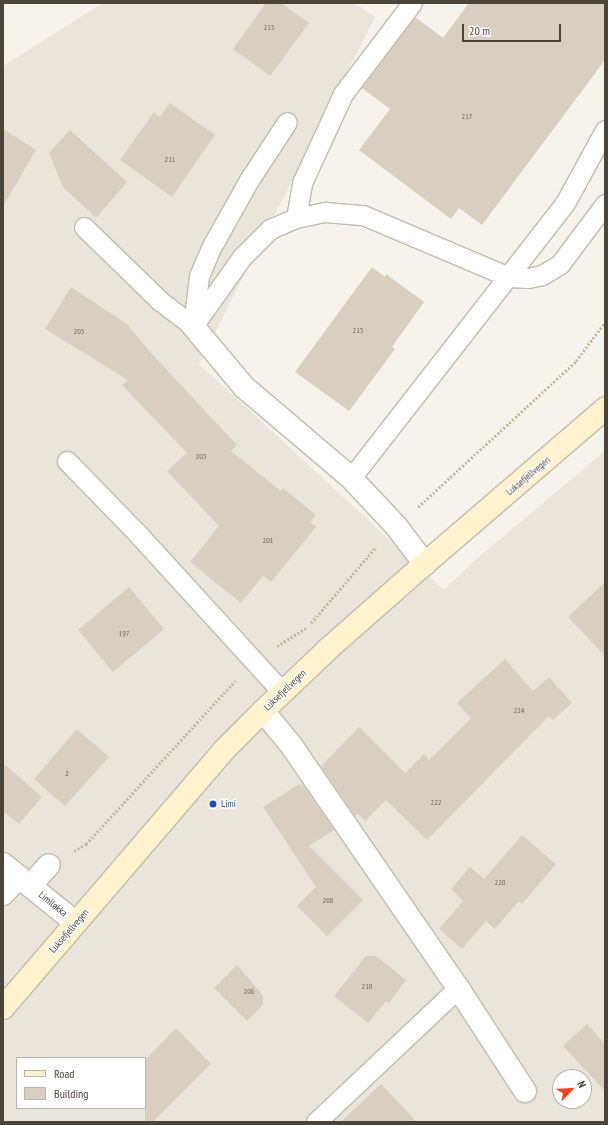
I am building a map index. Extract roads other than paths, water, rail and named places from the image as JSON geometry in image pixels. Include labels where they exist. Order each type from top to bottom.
[{"type":"main road","name":"Luksefjellvegen","points":[[3,1008],[224,750],[282,692],[424,564],[605,409]]},
{"type":"street","points":[[193,326],[244,387],[351,478],[396,526],[424,564]]},
{"type":"street","points":[[263,711],[291,746],[458,988],[525,1091]]},
{"type":"street","name":"Limiløkka","points":[[3,894],[17,875],[49,865]]},
{"type":"street","name":"Limiløkka","points":[[17,875],[76,923]]},
{"type":"lane","points":[[296,218],[302,183],[343,94],[412,3]]},
{"type":"lane","points":[[193,326],[199,276],[212,246],[249,180],[287,122]]},
{"type":"lane","points":[[351,478],[509,277],[564,203],[605,130]]},
{"type":"lane","points":[[193,326],[242,257],[270,229],[296,218],[325,212],[363,215],[509,277],[528,278],[542,275],[560,264],[605,204]]},
{"type":"lane","points":[[84,227],[160,301],[193,326]]},
{"type":"lane","points":[[67,461],[137,533],[282,692]]},
{"type":"lane","points":[[316,1122],[458,988]]},
{"type":"place","name":"Limi","points":[[213,804]]}]
